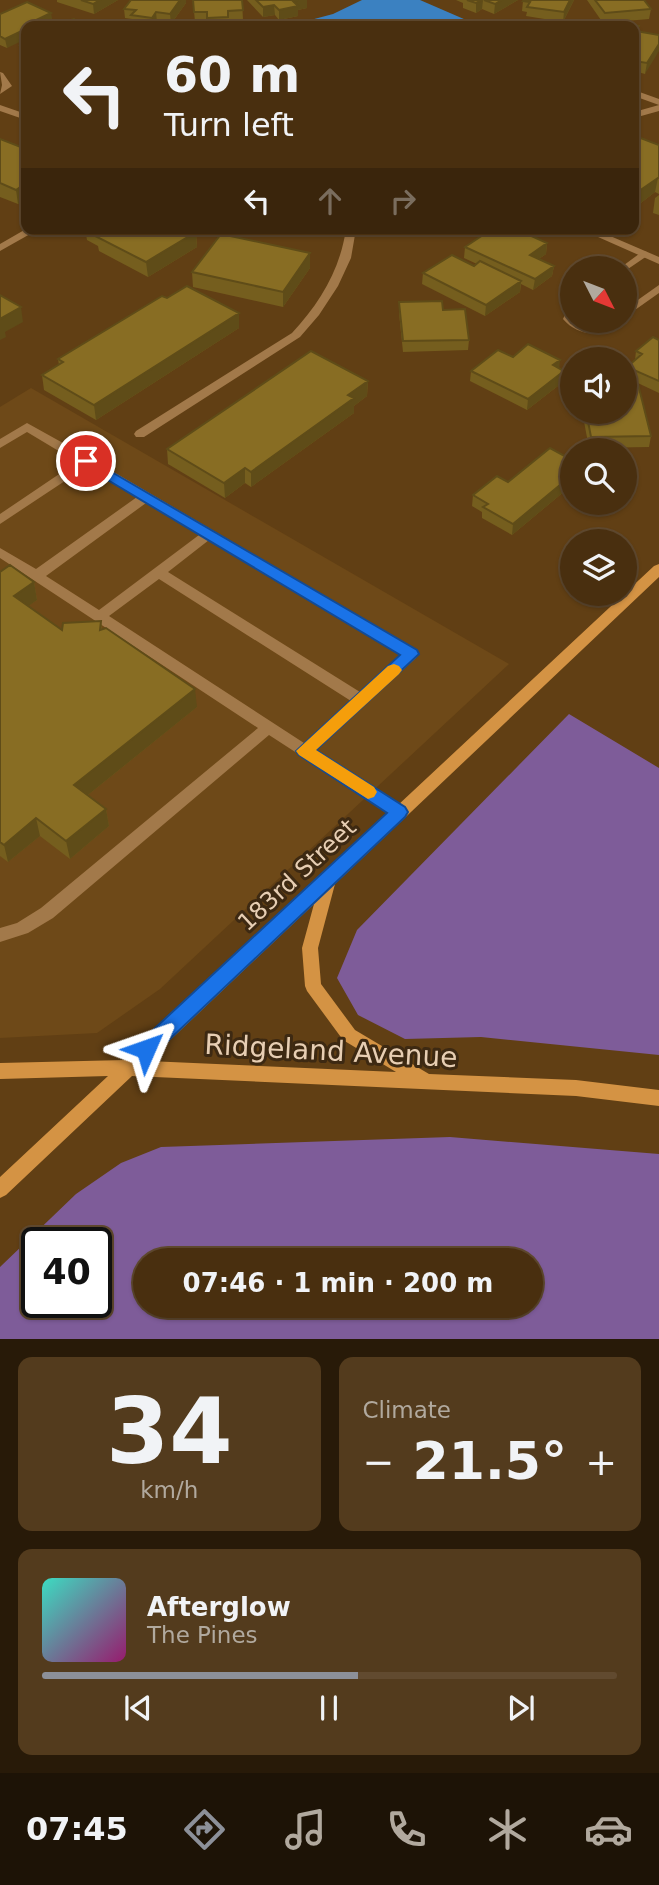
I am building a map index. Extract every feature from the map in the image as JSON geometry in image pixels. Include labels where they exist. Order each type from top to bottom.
[{"type":"street","points":[[0,75],[6,86],[0,91]]},
{"type":"street","points":[[639,95],[659,102]]},
{"type":"street","points":[[0,108],[21,115]]},
{"type":"street","points":[[639,114],[659,108]]},
{"type":"street","points":[[0,248],[23,235]]},
{"type":"street","points":[[140,434],[296,335],[308,323],[336,278],[350,246],[351,235]]},
{"type":"street","points":[[599,235],[659,261]]},
{"type":"street","points":[[637,259],[643,254]]},
{"type":"street","points":[[637,305],[659,288]]},
{"type":"street","points":[[0,444],[27,427],[411,654],[304,751]]},
{"type":"street","points":[[0,520],[86,461]]},
{"type":"street","points":[[36,576],[146,497]]},
{"type":"street","points":[[99,617],[209,534]]},
{"type":"street","points":[[0,552],[399,812]]},
{"type":"street","name":"183rd Street","points":[[0,1189],[659,569]]},
{"type":"street","points":[[158,572],[361,700]]},
{"type":"street","points":[[0,935],[22,928],[47,913],[269,727]]},
{"type":"street","points":[[329,878],[310,948],[313,986],[349,1035],[425,1081]]},
{"type":"street","name":"Ridgeland Avenue","points":[[0,1071],[126,1068],[576,1088],[659,1098]]},
{"type":"shaded area","points":[[31,388],[509,664],[160,989],[97,1033],[0,1038],[0,407]]},
{"type":"shaded area","points":[[569,714],[659,768],[659,1055],[481,1037],[405,1039],[358,1015],[337,978],[357,930]]},
{"type":"shaded area","points":[[450,1137],[659,1154],[659,1339],[0,1339],[0,1267],[21,1247],[21,1318],[112,1318],[112,1227],[42,1227],[76,1194],[121,1163],[161,1147]]},
{"type":"water","points":[[362,0],[420,0],[468,21],[307,21],[333,14]]},
{"type":"building","points":[[81,0],[100,0],[93,4]]},
{"type":"building","points":[[131,0],[180,0],[170,14],[156,12],[152,18],[131,15],[136,10],[124,9]]},
{"type":"building","points":[[193,0],[242,0],[243,10],[228,11],[228,17],[207,18],[207,12],[194,12]]},
{"type":"building","points":[[256,0],[298,0],[293,1],[298,6],[279,10],[274,5],[263,7]]},
{"type":"building","points":[[484,0],[502,0],[495,4]]},
{"type":"building","points":[[524,0],[570,0],[564,12],[527,7],[530,2]]},
{"type":"building","points":[[595,0],[644,0],[651,9],[605,13]]},
{"type":"building","points":[[27,2],[51,13],[34,21],[21,21],[21,31],[5,39],[0,36],[0,14]]},
{"type":"building","points":[[639,32],[659,35],[659,44],[647,63],[639,62]]},
{"type":"building","points":[[639,137],[659,145],[658,178],[639,191]]},
{"type":"building","points":[[0,139],[21,147],[21,186],[16,190],[0,183]]},
{"type":"building","points":[[100,235],[191,235],[146,262],[97,237]]},
{"type":"building","points":[[220,235],[310,253],[283,292],[192,272]]},
{"type":"building","points":[[483,235],[529,235],[547,243],[530,255],[554,266],[535,279],[465,247]]},
{"type":"building","points":[[452,255],[474,266],[480,261],[521,281],[486,305],[423,273]]},
{"type":"building","points":[[187,286],[239,313],[94,405],[42,375],[63,362],[58,359],[162,296],[167,298]]},
{"type":"building","points":[[0,295],[21,307],[0,319]]},
{"type":"building","points":[[442,301],[443,310],[465,309],[469,340],[403,341],[399,302]]},
{"type":"building","points":[[653,337],[659,340],[659,381],[637,371],[637,358],[642,354],[637,350]]},
{"type":"building","points":[[528,344],[560,360],[553,365],[560,369],[560,374],[528,399],[471,371],[498,350],[513,357]]},
{"type":"building","points":[[311,351],[368,381],[348,395],[354,398],[251,472],[245,468],[224,483],[167,449]]},
{"type":"building","points":[[638,384],[651,436],[591,437],[588,424],[637,424]]},
{"type":"building","points":[[550,448],[560,453],[560,485],[513,524],[483,507],[488,504],[473,495],[497,476],[508,482]]},
{"type":"building","points":[[10,565],[34,582],[14,596],[62,630],[63,623],[101,621],[100,630],[106,628],[195,689],[74,785],[106,809],[66,841],[36,818],[4,845],[0,842],[0,572]]},
{"type":"slow traffic","points":[[368,792],[304,751],[394,670]]},
{"type":"route","points":[[86,461],[411,654],[304,751],[399,812],[146,1049]]}]
